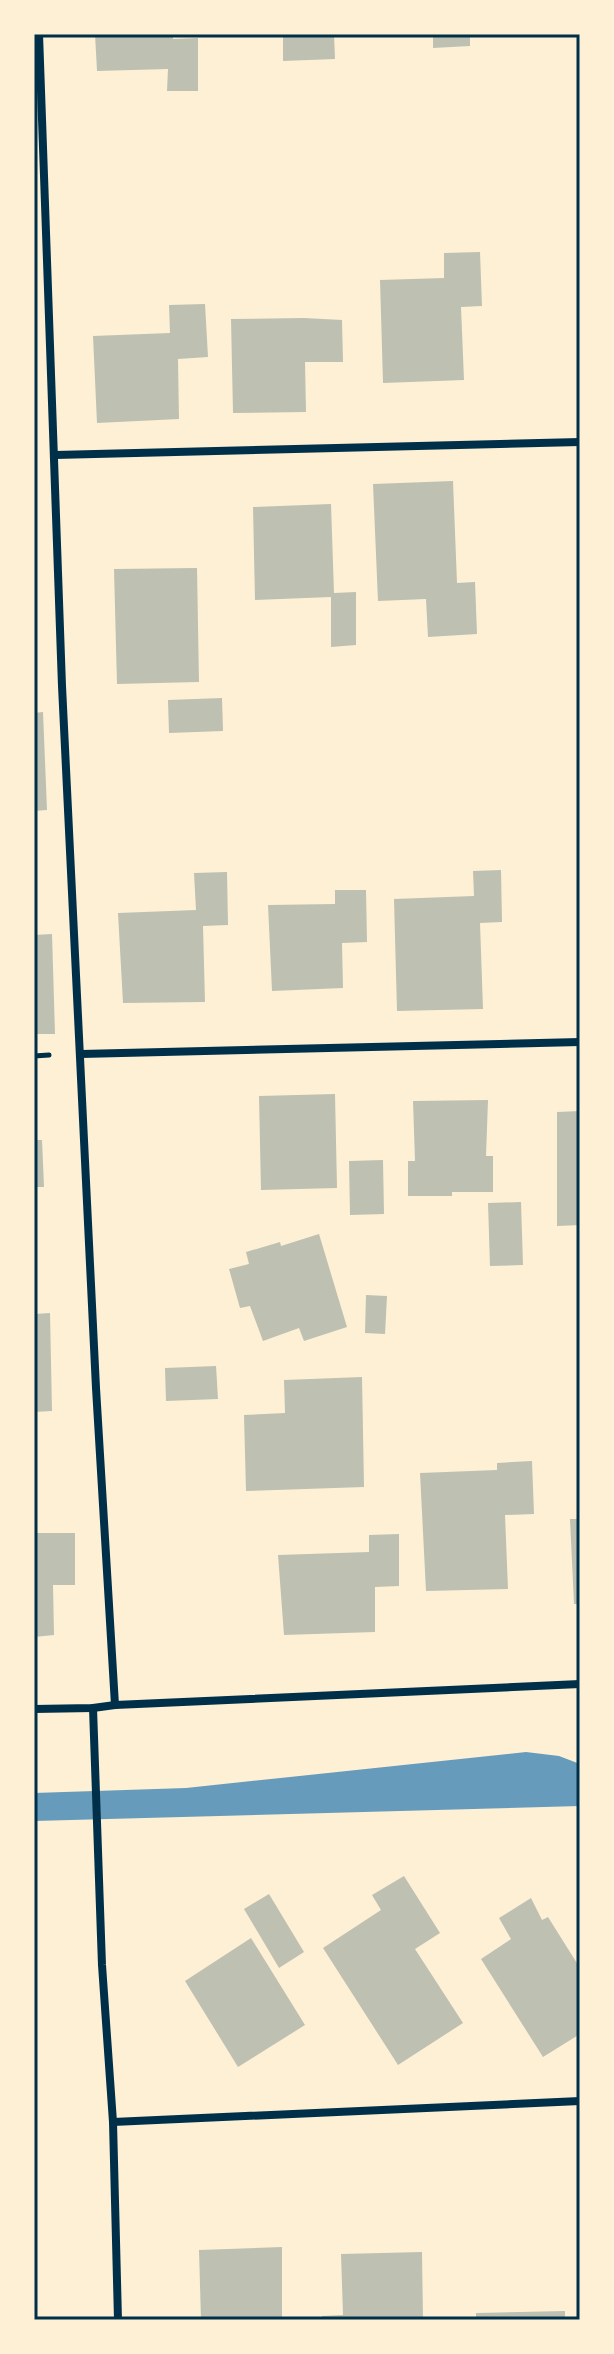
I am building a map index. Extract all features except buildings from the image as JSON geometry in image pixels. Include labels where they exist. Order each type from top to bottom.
[{"type":"street","points":[[39,34],[62,686],[96,1388],[115,1705]]},
{"type":"street","points":[[55,455],[580,442]]},
{"type":"street","points":[[81,1054],[580,1042]]},
{"type":"street","points":[[34,1709],[580,1684]]},
{"type":"street","points":[[93,1708],[102,1965],[113,2122],[118,2320]]},
{"type":"street","points":[[113,2122],[580,2101]]},
{"type":"water","points":[[526,1752],[559,1756],[580,1764],[580,1806],[34,1821],[34,1793],[186,1788]]}]
